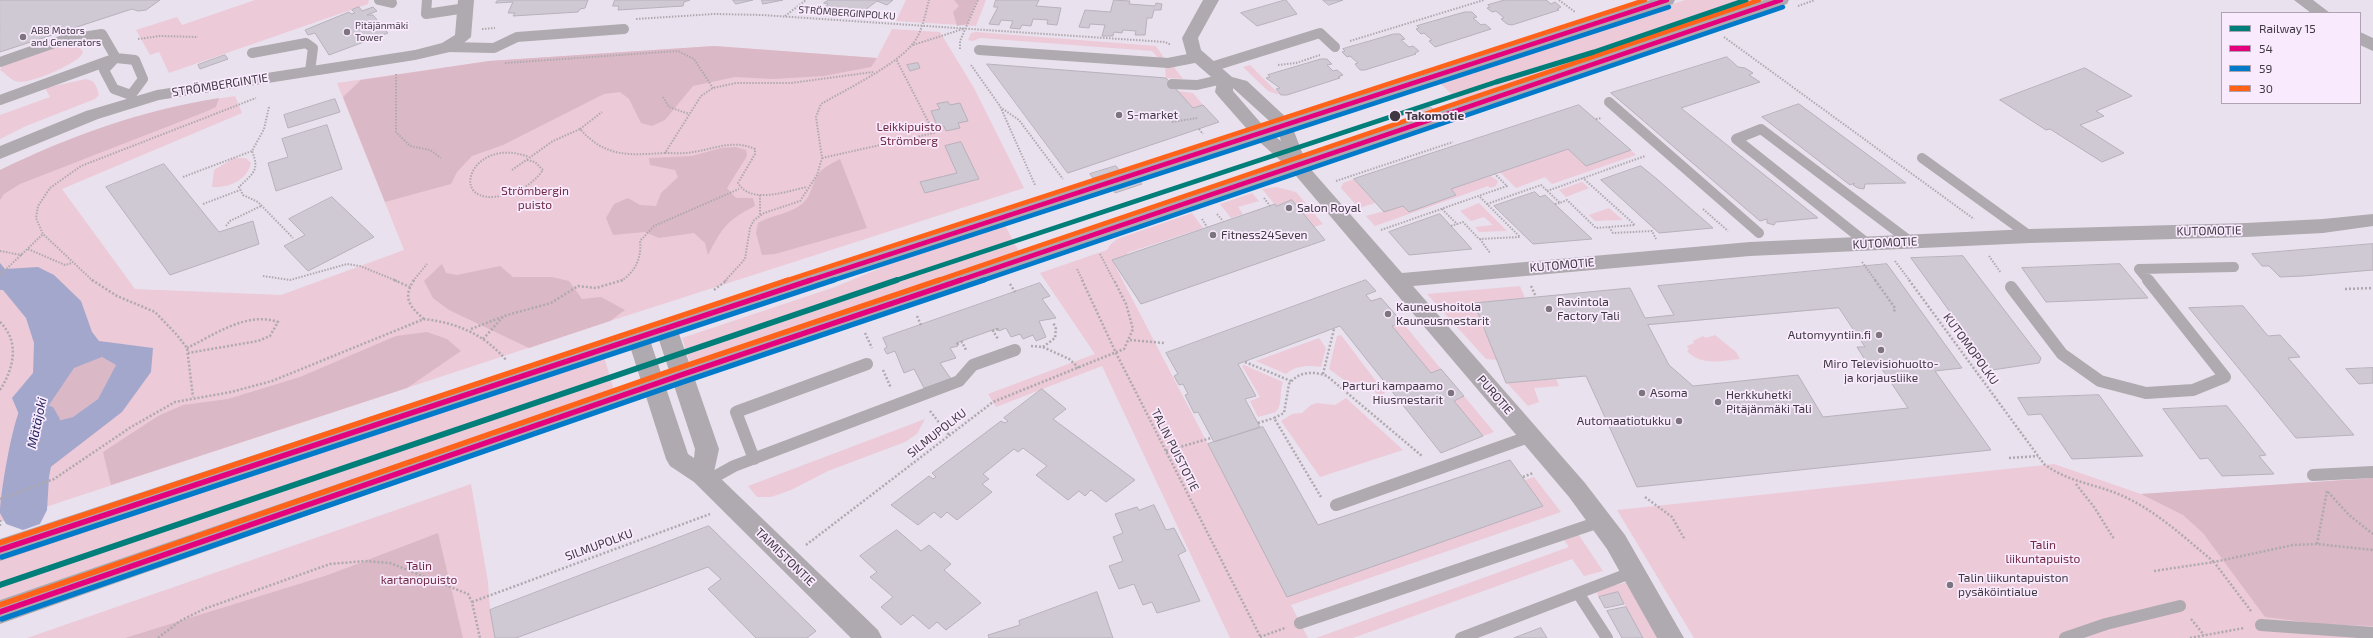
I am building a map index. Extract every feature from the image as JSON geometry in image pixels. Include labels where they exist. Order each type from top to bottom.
[{"type":"main road","points":[[0,550],[52,534],[638,337],[1229,145],[1284,125],[1667,0]]},
{"type":"main road","points":[[0,612],[681,375],[1298,166],[1781,0]]},
{"type":"street","points":[[1211,0],[1190,38],[1193,52],[1224,80],[1241,85],[1284,125],[1298,166]]},
{"type":"street","points":[[2302,0],[2320,12]]},
{"type":"street","points":[[448,47],[463,37],[466,4]]},
{"type":"street","points":[[2361,38],[2373,46]]},
{"type":"street","name":"STRÖMBERGINTIE","points":[[0,153],[132,98],[416,55],[448,47]]},
{"type":"street","points":[[1224,80],[1224,92],[1260,133],[1298,166]]},
{"type":"street","name":"PUROTIE","points":[[1298,166],[1531,436],[1602,521],[1671,638]]},
{"type":"street","name":"KUTOMOTIE","points":[[1398,281],[1750,249],[1870,249],[1911,242],[2030,236],[2246,230],[2323,226],[2373,220]]},
{"type":"street","points":[[666,328],[707,449],[705,478]]},
{"type":"street","name":"TAIMISTONTIE","points":[[638,337],[678,459],[705,478],[787,560],[869,638]]},
{"type":"lane","points":[[379,0],[392,3]]},
{"type":"lane","points":[[427,0],[426,14],[466,4]]},
{"type":"lane","points":[[448,47],[494,48],[517,37],[624,29]]},
{"type":"lane","points":[[979,50],[1168,64],[1205,62],[1320,33],[1334,46]]},
{"type":"lane","points":[[0,62],[60,41],[88,34],[102,34],[116,58]]},
{"type":"lane","points":[[252,52],[306,43],[313,48],[310,71]]},
{"type":"lane","points":[[2,97],[116,58],[135,60],[143,79],[132,98],[114,89],[104,70],[116,58]]},
{"type":"lane","points":[[1172,84],[1197,85],[1224,80]]},
{"type":"lane","points":[[1609,102],[1759,233]]},
{"type":"lane","points":[[1870,249],[1736,139],[1761,129],[1911,242]]},
{"type":"lane","points":[[1922,158],[2030,236]]},
{"type":"lane","points":[[2011,287],[2062,354],[2100,381],[2146,393],[2193,390],[2225,377],[2139,269],[2234,267]]},
{"type":"lane","points":[[705,478],[959,381],[973,365],[1015,350]]},
{"type":"lane","points":[[754,459],[736,412],[867,364]]},
{"type":"lane","points":[[1336,505],[1531,436]]},
{"type":"lane","points":[[2313,475],[2373,472]]},
{"type":"lane","points":[[1300,623],[1602,521]]},
{"type":"lane","points":[[1461,638],[1633,572]]},
{"type":"lane","points":[[1578,593],[1607,638]]},
{"type":"lane","points":[[2065,638],[2106,624],[2180,606]]},
{"type":"lane","points":[[2261,625],[2373,633]]},
{"type":"path","points":[[784,16],[806,0]]},
{"type":"path","points":[[708,295],[739,269],[747,253],[751,224],[760,215],[800,201],[821,166],[822,158],[815,119],[816,111],[821,104],[896,59],[912,45],[922,25],[929,0]]},
{"type":"path","points":[[964,55],[960,49],[960,41],[978,0]]},
{"type":"path","points":[[1334,46],[1484,0]]},
{"type":"path","points":[[1559,0],[1578,14]]},
{"type":"path","name":"STRÖMBERGINPOLKU","points":[[628,19],[714,14],[784,16],[1165,42]]},
{"type":"path","points":[[481,29],[496,28]]},
{"type":"path","points":[[912,45],[965,28]]},
{"type":"path","points":[[1718,33],[1984,226],[1992,238]]},
{"type":"path","points":[[138,38],[160,36],[198,37]]},
{"type":"path","points":[[502,63],[678,51],[694,59],[713,88]]},
{"type":"path","points":[[822,158],[934,133],[896,59]]},
{"type":"path","points":[[969,62],[1000,106],[1036,185]]},
{"type":"path","points":[[396,68],[396,132],[410,146],[430,150],[441,158]]},
{"type":"path","points":[[665,153],[701,96],[713,88],[736,83],[791,84],[874,72]]},
{"type":"path","points":[[663,97],[664,102],[670,108],[689,114]]},
{"type":"path","points":[[193,397],[187,348],[155,312],[117,296],[97,285],[72,263],[43,234],[36,218],[38,206],[42,197],[50,188],[81,166],[258,98]]},
{"type":"path","points":[[1000,106],[1019,120],[1065,181]]},
{"type":"path","points":[[183,176],[252,151],[264,129],[269,107]]},
{"type":"path","points":[[512,170],[561,136],[580,129],[602,112]]},
{"type":"path","points":[[1172,122],[1197,118]]},
{"type":"path","points":[[580,129],[590,142],[599,148],[616,153],[695,152],[739,144],[748,145],[754,149],[755,154],[738,183],[739,189]]},
{"type":"path","points":[[1334,182],[1453,142]]},
{"type":"path","points":[[252,151],[258,163],[255,171],[239,187],[240,190],[243,195],[261,206],[293,238]]},
{"type":"path","points":[[527,160],[535,162],[543,170],[519,190],[496,197],[484,198],[471,190],[468,184],[469,176],[479,162],[488,156],[500,152],[512,152],[530,157]]},
{"type":"path","points":[[1547,191],[1645,156]]},
{"type":"path","points":[[1377,232],[1507,186],[1494,174]]},
{"type":"path","points":[[1555,204],[1566,200],[1596,228],[1635,225],[1583,178]]},
{"type":"path","points":[[1487,204],[1541,185],[1560,203]]},
{"type":"path","points":[[739,189],[744,192],[760,195],[808,187]]},
{"type":"path","points":[[470,329],[504,316],[551,303],[578,286],[596,288],[622,281],[637,265],[641,252],[640,241],[654,226],[739,189]]},
{"type":"path","points":[[203,204],[240,190]]},
{"type":"path","points":[[760,195],[760,215]]},
{"type":"path","points":[[1262,196],[1270,206]]},
{"type":"path","points":[[1479,196],[1520,237],[1479,239]]},
{"type":"path","points":[[226,226],[230,221],[261,206]]},
{"type":"path","points":[[1442,209],[1457,224]]},
{"type":"path","points":[[1451,226],[1463,222],[1493,256]]},
{"type":"path","points":[[1609,227],[1613,233],[1652,231],[1657,242]]},
{"type":"path","points":[[0,275],[43,234]]},
{"type":"path","points":[[28,249],[65,265],[72,263]]},
{"type":"path","points":[[1098,249],[1126,304],[1133,329],[1130,340],[1124,349],[1116,353]]},
{"type":"path","points":[[1870,249],[1895,308],[1894,312]]},
{"type":"path","name":"KUTOMOPOLKU","points":[[1870,249],[2044,464],[2075,483]]},
{"type":"path","points":[[0,251],[22,255]]},
{"type":"path","points":[[263,276],[290,280],[347,264],[360,266],[410,287]]},
{"type":"path","points":[[424,319],[410,306],[407,297],[410,287],[427,264]]},
{"type":"path","points":[[1994,264],[2001,273]]},
{"type":"path","name":"TALIN PUISTOTIE","points":[[1077,269],[1116,353],[1261,638]]},
{"type":"path","points":[[1529,282],[1536,297]]},
{"type":"path","points":[[2346,289],[2373,288]]},
{"type":"path","points":[[482,339],[504,316]]},
{"type":"path","points":[[187,348],[254,318],[270,317],[278,322],[270,336],[258,341],[188,354]]},
{"type":"path","points":[[0,498],[46,484],[161,409],[193,397],[231,392],[272,381],[424,319],[441,320],[470,329],[498,349],[510,365]]},
{"type":"path","points":[[0,322],[10,334],[14,352],[10,370],[0,390]]},
{"type":"path","points":[[1043,347],[1055,338],[1056,330],[1053,322]]},
{"type":"path","points":[[862,328],[870,343]]},
{"type":"path","points":[[1323,374],[1334,328]]},
{"type":"path","points":[[1130,340],[1164,343]]},
{"type":"path","points":[[1015,350],[1028,346],[1043,347],[1069,358],[1079,368]]},
{"type":"path","name":"SILMUPOLKU","points":[[787,560],[993,402],[1116,353]]},
{"type":"path","points":[[1245,362],[1291,382]]},
{"type":"path","points":[[880,365],[899,404]]},
{"type":"path","points":[[1258,423],[1284,413],[1287,390],[1294,378],[1308,372],[1323,374],[1333,380],[1437,470]]},
{"type":"path","points":[[918,397],[949,435]]},
{"type":"path","points":[[1274,418],[1328,508],[1336,505]]},
{"type":"path","points":[[1166,452],[1211,438]]},
{"type":"path","points":[[2009,458],[2038,456]]},
{"type":"path","points":[[1523,477],[1539,471]]},
{"type":"path","points":[[2313,475],[2349,515],[2373,534]]},
{"type":"path","points":[[2075,483],[2094,507],[2114,539]]},
{"type":"path","points":[[2075,483],[2123,496],[2146,509],[2214,562],[2261,625],[2190,638]]},
{"type":"path","points":[[2317,544],[2327,491]]},
{"type":"path","points":[[1645,497],[1672,517],[1685,540]]},
{"type":"path","name":"SILMUPOLKU","points":[[472,602],[732,506]]},
{"type":"path","points":[[0,520],[0,528]]},
{"type":"path","points":[[2154,571],[2214,562],[2293,545],[2317,544],[2373,550]]},
{"type":"path","points":[[158,638],[180,621],[204,609],[330,564],[365,561],[390,563],[468,594],[472,602],[480,638]]},
{"type":"path","points":[[1261,638],[1300,623]]},
{"type":"green space","points":[[255,0],[369,0],[368,4],[169,73],[159,52],[150,55],[136,30],[177,17],[182,25]]},
{"type":"green space","points":[[906,0],[986,0],[976,26],[896,21]]},
{"type":"green space","points":[[954,0],[977,0],[967,24],[957,26],[953,12],[959,6]]},
{"type":"green space","points":[[1685,0],[1764,0],[1459,101],[1440,83],[1469,71]]},
{"type":"green space","name":"Strömbergin puisto","points":[[892,29],[940,32],[974,88],[1024,188],[610,321],[0,522],[0,170],[86,133],[174,107],[235,96],[242,113],[62,189],[135,289],[281,295],[404,250],[337,83],[489,61],[714,46],[877,58]]},
{"type":"green space","points":[[976,32],[1156,46],[1166,61],[1160,60],[1152,51],[980,38],[973,41],[968,40],[971,33]]},
{"type":"green space","points":[[67,44],[78,46],[83,52],[81,56],[50,74],[21,82],[13,80],[0,70],[2,66]]},
{"type":"green space","points":[[714,46],[877,58],[871,67],[824,76],[773,79],[735,77],[693,86],[665,120],[652,126],[641,123],[629,99],[620,92],[604,94],[503,145],[472,156],[457,172],[451,184],[385,202],[343,97],[361,80],[489,61]]},
{"type":"green space","points":[[1250,65],[1280,95],[1268,91],[1243,67]]},
{"type":"green space","points":[[1165,67],[1174,67],[1183,79],[1166,78]]},
{"type":"green space","points":[[86,79],[92,81],[96,87],[99,95],[95,99],[26,126],[0,139],[0,115],[50,97],[45,88]]},
{"type":"green space","points":[[1178,91],[1193,93],[1203,105],[1193,108]]},
{"type":"green space","points":[[219,98],[216,107],[20,184],[4,194],[0,200],[0,170],[80,135],[134,117],[190,103]]},
{"type":"green space","points":[[736,147],[746,150],[747,156],[727,188],[736,198],[753,198],[755,206],[738,216],[726,226],[717,238],[708,255],[705,243],[694,233],[659,238],[645,232],[613,235],[606,218],[614,204],[628,198],[640,205],[656,206],[661,193],[678,177],[675,170],[650,165],[649,158],[692,156],[721,148]]},
{"type":"green space","points":[[1568,149],[1586,166],[1631,150],[1636,155],[1552,184],[1545,177],[1516,188],[1500,172]]},
{"type":"green space","points":[[234,158],[246,158],[251,163],[249,169],[241,179],[230,185],[212,187],[214,170]]},
{"type":"green space","points":[[840,159],[867,228],[775,254],[762,255],[756,233],[758,223],[798,207],[806,200],[819,173]]},
{"type":"green space","points":[[1491,176],[1498,181],[1496,186],[1490,188],[1488,186],[1375,226],[1366,216],[1403,206],[1409,211],[1456,195],[1451,189]]},
{"type":"green space","points":[[1354,179],[1375,203],[1359,208],[1341,188],[1343,183]]},
{"type":"green space","points":[[1582,182],[1589,188],[1566,197],[1559,190]]},
{"type":"green space","points":[[1277,187],[1296,192],[1323,224],[1314,227],[1292,200],[1276,206],[1262,189]]},
{"type":"green space","points":[[1252,193],[1259,201],[1238,207],[1243,214],[1231,218],[1220,204]]},
{"type":"green space","points":[[1479,203],[1507,231],[1479,232],[1475,227],[1493,225],[1484,217],[1471,221],[1460,211]]},
{"type":"green space","points":[[1609,208],[1623,220],[1595,221],[1589,215]]},
{"type":"green space","points":[[1192,213],[1203,228],[1127,253],[1127,255],[1112,260],[1287,596],[1543,506],[1525,480],[1534,477],[1561,512],[1291,605],[1308,638],[1230,638],[1102,366],[996,407],[988,394],[1095,354],[1040,273],[1107,250],[1117,239]]},
{"type":"green space","points":[[1005,225],[1019,252],[690,362],[682,338],[835,287],[909,256]]},
{"type":"green space","points":[[442,264],[446,273],[457,275],[500,266],[513,277],[552,277],[569,281],[582,299],[601,297],[625,310],[610,321],[529,348],[449,310],[433,298],[424,281]]},
{"type":"green space","points":[[1520,286],[1525,298],[1474,303],[1497,360],[1486,359],[1427,294]]},
{"type":"green space","points":[[1402,322],[1441,369],[1431,373],[1392,326]]},
{"type":"green space","points":[[427,332],[447,339],[461,351],[407,388],[111,485],[103,452],[158,416],[183,405],[228,399],[300,377],[396,336]]},
{"type":"green space","points":[[1341,335],[1385,393],[1381,395],[1344,380],[1329,369],[1337,336]]},
{"type":"green space","points":[[1715,335],[1736,352],[1740,359],[1705,361],[1692,356],[1687,351],[1689,349],[1687,346],[1694,343],[1693,341],[1703,336],[1706,338]]},
{"type":"green space","points":[[1319,338],[1326,348],[1321,367],[1298,367],[1286,374],[1256,361]]},
{"type":"green space","points":[[102,357],[116,365],[98,399],[73,417],[45,424],[45,411],[74,367]]},
{"type":"green space","points":[[604,357],[614,390],[0,600],[0,560]]},
{"type":"green space","points":[[1244,365],[1283,382],[1280,401],[1276,412],[1258,417],[1250,401],[1260,397],[1242,366]]},
{"type":"green space","points":[[1556,379],[1559,386],[1534,388],[1539,402],[1528,406],[1507,383]]},
{"type":"green space","points":[[1464,396],[1494,432],[1483,436],[1454,401]]},
{"type":"green space","points":[[1346,398],[1403,450],[1320,477],[1281,421],[1292,414],[1302,413],[1311,405],[1317,403],[1335,405]]},
{"type":"green space","points":[[925,419],[917,434],[905,442],[828,471],[791,490],[771,497],[757,497],[748,486]]},
{"type":"green space","name":"Talin liikuntapuisto","points":[[2054,464],[2141,494],[2373,478],[2373,638],[1694,638],[1617,510]]},
{"type":"green space","points":[[2373,478],[2373,626],[2320,624],[2265,617],[2203,533],[2183,515],[2141,494]]},
{"type":"green space","name":"Talin kartanopuisto","points":[[471,484],[488,582],[490,610],[495,638],[27,638]]},
{"type":"green space","points":[[1572,525],[1603,571],[1584,576],[1572,559],[1353,638],[1316,638],[1569,547],[1557,530]]},
{"type":"green space","points":[[438,533],[463,638],[125,638],[328,575]]},
{"type":"green space","points":[[1628,582],[1659,638],[1643,638],[1618,593],[1599,597],[1595,590]]},
{"type":"water","points":[[0,263],[5,269],[38,267],[54,275],[81,301],[92,332],[99,341],[153,348],[151,372],[122,412],[48,469],[5,483],[26,431],[12,398],[33,373],[34,343],[26,318],[3,290],[0,290]],"holes":[[[102,357],[116,365],[98,399],[73,417],[45,424],[45,411],[74,368]]]},
{"type":"building","name":"ABB Motors and Generators","points":[[0,0],[160,0],[146,10],[138,11],[132,9],[0,52]]},
{"type":"building","points":[[498,0],[588,0],[585,8],[580,9],[578,12],[513,16],[515,13],[508,13],[513,2],[496,3]]},
{"type":"building","points":[[615,0],[690,0],[684,2],[683,6],[618,10],[619,6],[613,6]]},
{"type":"building","points":[[733,0],[753,0],[736,4]]},
{"type":"building","points":[[762,0],[783,0],[763,4]]},
{"type":"building","points":[[829,0],[893,0],[887,5],[877,1],[861,13],[825,7],[828,4],[824,3]]},
{"type":"building","points":[[996,0],[1039,0],[1036,6],[1061,8],[1057,25],[1047,24],[1048,20],[1033,19],[1031,26],[1022,25],[1020,29],[1010,28],[1013,21],[1001,20],[999,25],[989,24],[998,7],[994,7]]},
{"type":"building","points":[[1114,0],[1130,1],[1129,4],[1155,6],[1156,3],[1162,4],[1161,10],[1154,10],[1152,18],[1147,18],[1145,35],[1135,35],[1136,31],[1123,30],[1122,33],[1114,32],[1113,36],[1102,36],[1105,25],[1090,24],[1089,28],[1079,27],[1085,10],[1110,12]]},
{"type":"building","points":[[1286,0],[1297,14],[1257,26],[1241,13]]},
{"type":"building","points":[[1323,0],[1343,0],[1329,5]]},
{"type":"building","points":[[1505,0],[1546,0],[1551,4],[1555,2],[1561,7],[1557,9],[1559,10],[1512,25],[1507,24],[1501,19],[1504,18],[1496,11],[1492,12],[1487,8],[1490,7],[1488,5]]},
{"type":"building","name":"Pitäjänmäki Tower","points":[[359,7],[362,11],[373,7],[377,11],[367,15],[373,15],[388,33],[329,55],[315,33],[308,35],[305,30],[349,12],[351,14],[355,13],[352,10]]},
{"type":"building","points":[[1465,12],[1472,12],[1477,17],[1473,18],[1481,25],[1485,24],[1491,29],[1435,47],[1429,41],[1432,40],[1424,33],[1421,34],[1416,29],[1419,28],[1417,26]]},
{"type":"building","points":[[1394,34],[1400,34],[1405,39],[1401,40],[1409,47],[1413,46],[1419,51],[1415,53],[1416,54],[1365,70],[1360,70],[1355,64],[1358,63],[1350,56],[1347,57],[1342,52],[1345,51],[1343,49]]},
{"type":"building","points":[[225,55],[228,59],[200,69],[198,65]]},
{"type":"building","points":[[1727,57],[1738,67],[1745,68],[1753,73],[1749,75],[1760,82],[1681,108],[1818,218],[1776,222],[1774,225],[1767,223],[1767,219],[1760,221],[1611,93]]},
{"type":"building","points":[[1321,59],[1327,59],[1332,64],[1327,65],[1333,71],[1337,70],[1343,75],[1338,77],[1340,78],[1287,95],[1281,95],[1276,89],[1280,88],[1266,78],[1270,77],[1268,75]]},
{"type":"building","points":[[918,63],[920,68],[910,71],[907,65]]},
{"type":"building","name":"S-market","points":[[987,64],[1166,78],[1193,108],[1203,105],[1219,122],[1068,173]]},
{"type":"building","points":[[2085,68],[2132,96],[2096,111],[2104,116],[2080,125],[2124,153],[2102,162],[2050,129],[2046,130],[2000,100]]},
{"type":"building","points":[[335,99],[340,112],[288,128],[284,115]]},
{"type":"building","points":[[948,102],[950,105],[960,103],[968,121],[958,123],[960,128],[946,131],[944,126],[938,128],[931,111],[940,109],[937,104]]},
{"type":"building","points":[[1799,104],[1906,183],[1865,184],[1864,189],[1853,185],[1855,183],[1850,185],[1762,117]]},
{"type":"building","points":[[1579,105],[1631,150],[1586,166],[1568,149],[1451,189],[1456,195],[1409,212],[1403,206],[1384,212],[1354,179]]},
{"type":"building","points":[[1430,107],[1434,110],[1410,118],[1407,114]]},
{"type":"building","points":[[327,125],[342,169],[276,191],[268,163],[288,157],[282,139]]},
{"type":"building","points":[[961,142],[979,179],[925,193],[920,182],[957,173],[945,146]]},
{"type":"building","points":[[164,164],[219,232],[253,221],[259,244],[170,275],[106,187]]},
{"type":"building","points":[[1116,166],[1119,170],[1093,178],[1090,174]]},
{"type":"building","points":[[1641,166],[1713,228],[1659,233],[1601,180]]},
{"type":"building","points":[[1139,180],[1142,184],[1115,193],[1113,189]]},
{"type":"building","points":[[1535,192],[1540,197],[1545,195],[1592,239],[1533,244],[1494,206]]},
{"type":"building","points":[[332,197],[374,237],[308,271],[284,246],[305,235],[289,219]]},
{"type":"building","points":[[1292,200],[1325,240],[1141,304],[1112,260],[1275,204],[1276,206]]},
{"type":"building","points":[[1440,214],[1472,249],[1409,255],[1389,232]]},
{"type":"building","points":[[2373,244],[2373,270],[2303,276],[2280,277],[2269,266],[2262,266],[2252,254]]},
{"type":"building","points":[[1963,256],[2041,358],[2039,363],[1992,370],[1911,258]]},
{"type":"building","points":[[1887,264],[1962,368],[1935,371],[1991,450],[1637,487],[1586,376],[1506,383],[1474,303],[1630,288],[1645,318],[1674,315],[1658,286]],"holes":[[[1839,308],[1865,347],[1857,347],[1867,363],[1878,363],[1908,408],[1823,417],[1798,375],[1693,386],[1669,365],[1648,325]]]},
{"type":"building","points":[[2120,264],[2148,298],[2046,302],[2022,268]]},
{"type":"building","points":[[1366,280],[1376,291],[1366,295],[1371,301],[1381,298],[1402,322],[1392,326],[1431,373],[1441,369],[1464,396],[1454,401],[1483,436],[1441,453],[1340,326],[1238,364],[1256,396],[1245,399],[1260,427],[1214,442],[1198,412],[1194,413],[1185,395],[1188,394],[1183,384],[1179,385],[1174,376],[1178,374],[1166,353]]},
{"type":"building","points":[[1040,283],[1050,296],[1042,299],[1056,318],[1039,321],[1046,337],[1036,341],[1033,335],[1023,339],[1020,334],[1011,337],[1006,328],[999,331],[998,328],[956,343],[958,346],[950,348],[956,358],[940,363],[951,379],[924,388],[914,369],[904,373],[895,351],[887,354],[884,349],[887,347],[883,338]]},
{"type":"building","points":[[2243,306],[2268,336],[2280,335],[2300,357],[2288,358],[2354,435],[2296,438],[2189,308]]},
{"type":"building","points":[[2373,368],[2373,383],[2359,384],[2346,369]]},
{"type":"building","points":[[1042,389],[1066,409],[1053,419],[1135,480],[1106,502],[1091,490],[1085,496],[1079,491],[1068,500],[1036,475],[1047,466],[1023,448],[1018,452],[1014,449],[983,474],[989,479],[982,484],[992,492],[957,520],[947,512],[941,518],[934,512],[918,525],[891,505],[929,476],[933,479],[936,477],[932,473],[1001,421],[1005,423],[1008,421],[1004,418]]},
{"type":"building","points":[[2099,395],[2143,456],[2072,459],[2041,414],[2028,415],[2018,398]]},
{"type":"building","points":[[2227,406],[2266,455],[2259,456],[2274,474],[2222,476],[2208,458],[2200,459],[2163,409]]},
{"type":"building","points":[[1263,427],[1318,525],[1510,460],[1543,506],[1287,597],[1208,444]]},
{"type":"building","points":[[1154,505],[1166,530],[1174,528],[1186,551],[1178,555],[1200,601],[1157,613],[1152,602],[1143,605],[1134,584],[1119,589],[1109,566],[1123,561],[1113,537],[1123,533],[1115,514],[1137,507],[1139,510]]},
{"type":"building","points":[[709,526],[816,631],[807,638],[756,638],[708,589],[721,579],[708,567],[516,638],[495,638],[490,610]]},
{"type":"building","points":[[897,530],[921,551],[929,545],[951,564],[944,570],[981,603],[946,630],[937,622],[929,629],[913,615],[901,625],[881,607],[893,597],[870,577],[877,572],[860,556]]},
{"type":"building","points":[[1097,592],[1113,638],[989,638],[988,635],[1020,625],[1019,621]]},
{"type":"building","points":[[1618,592],[1624,604],[1605,608],[1599,597]]},
{"type":"building","points":[[1626,607],[1643,638],[1622,638],[1607,611]]},
{"type":"building","points":[[1541,628],[1547,638],[1514,638]]},
{"type":"waterway","name":"Mätäjoki","points":[[23,510],[26,477],[37,419]]},
{"type":"rail line","name":"15","points":[[0,585],[735,334],[1496,82],[1594,52],[1746,0]]},
{"type":"transit line","name":"30","points":[[0,543],[636,330],[1645,0]]},
{"type":"transit line","name":"54","points":[[0,550],[638,337],[1667,0]]},
{"type":"transit line","name":"30","points":[[0,605],[679,368],[1257,173],[1434,110],[1759,0]]},
{"type":"transit line","name":"54","points":[[0,612],[681,375],[1259,180],[1436,117],[1781,0]]},
{"type":"transit line","name":"59","points":[[2,557],[640,344],[1669,7]]},
{"type":"transit line","name":"59","points":[[2,619],[683,382],[1261,187],[1438,124],[1783,7]]},
{"type":"place","name":"Pitäjänmäki Tower","points":[[347,32]]},
{"type":"place","name":"ABB Motors and Generators","points":[[23,37]]},
{"type":"place","name":"S-market","points":[[1119,115]]},
{"type":"place","name":"Takomotie","points":[[1395,116]]},
{"type":"place","name":"Salon Royal","points":[[1289,208]]},
{"type":"place","name":"Fitness24Seven","points":[[1213,235]]},
{"type":"place","name":"Ravintola Factory Tali","points":[[1549,309]]},
{"type":"place","name":"Kauneushoitola Kauneusmestarit","points":[[1388,314]]},
{"type":"place","name":"Automyyntiin.fi","points":[[1879,335]]},
{"type":"place","name":"Miro Televisiohuolto- ja korjausliike","points":[[1881,350]]},
{"type":"place","name":"Parturi kampaamo Hiusmestarit","points":[[1451,393]]},
{"type":"place","name":"Asoma","points":[[1642,393]]},
{"type":"place","name":"Herkkuhetki Pitäjänmäki Tali","points":[[1718,402]]},
{"type":"place","name":"Automaatiotukku","points":[[1679,421]]},
{"type":"place","name":"Talin liikuntapuiston pysäköintialue","points":[[1950,585]]},
{"type":"park label","name":"Leikkipuisto Strömberg","points":[[909,134]]}]
